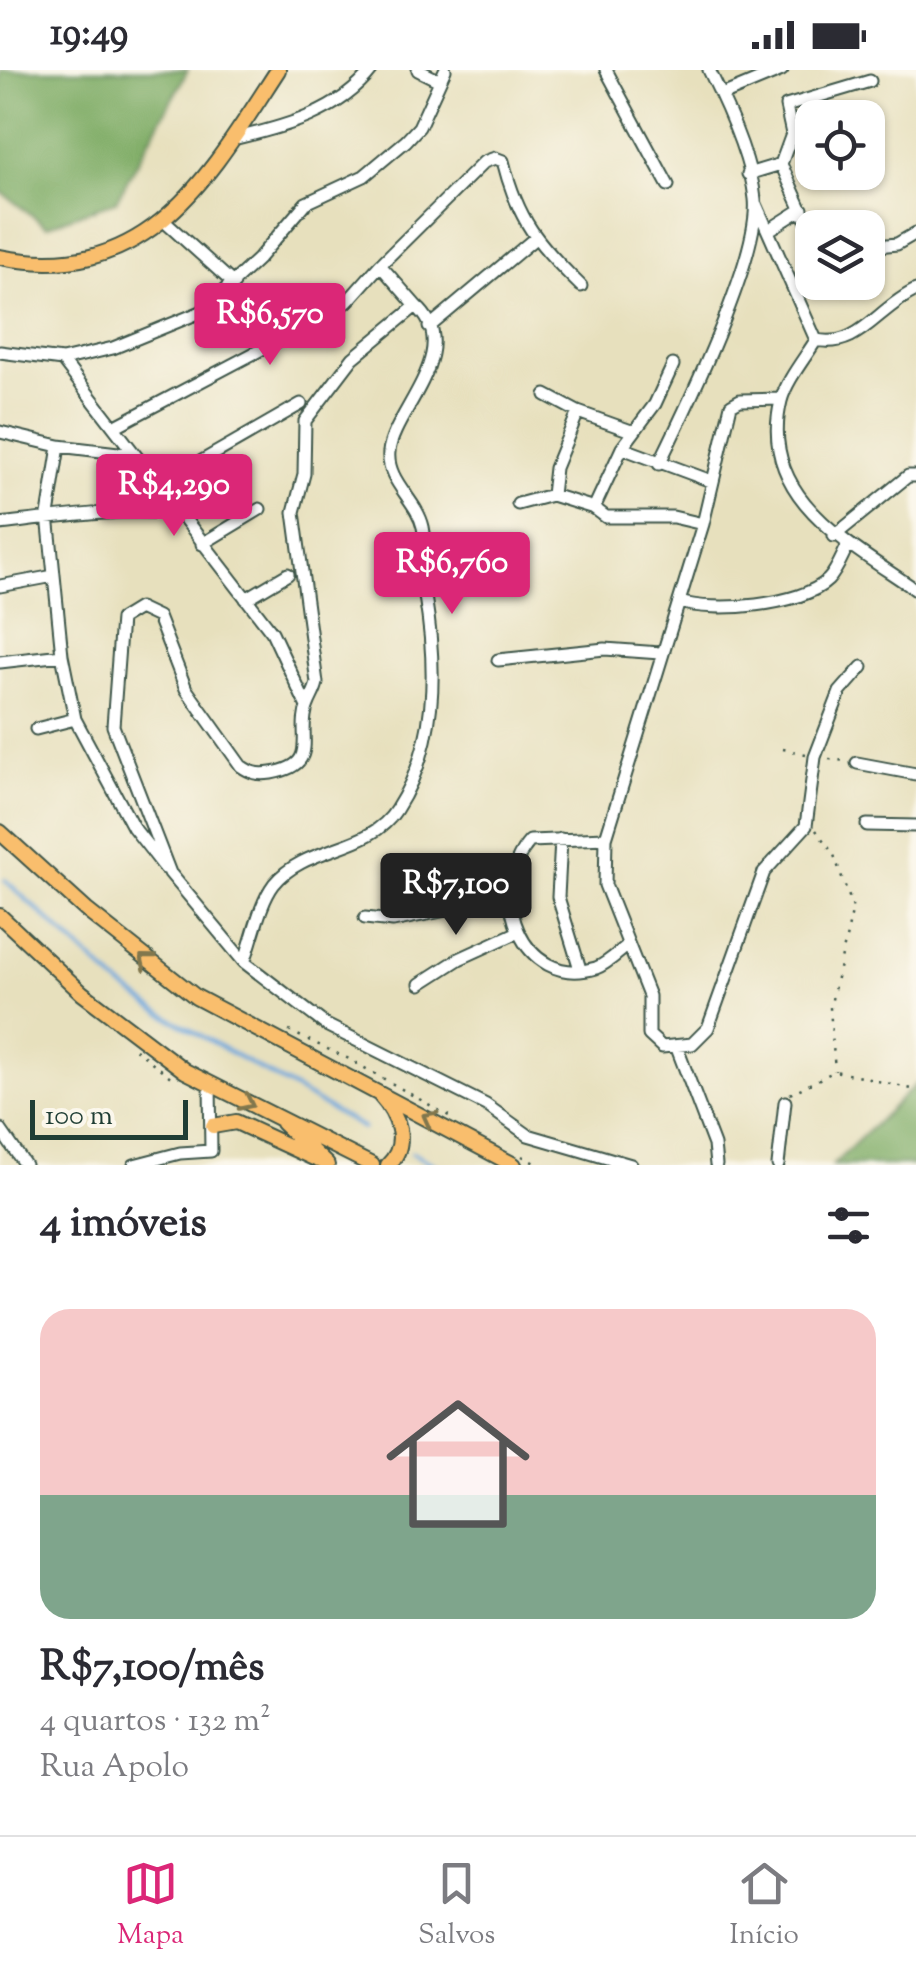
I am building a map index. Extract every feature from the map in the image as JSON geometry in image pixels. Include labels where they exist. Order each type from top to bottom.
[{"type":"main road","points":[[0,258],[38,262],[90,258],[165,222],[233,139],[278,70]]},
{"type":"main road","points":[[0,832],[86,910],[196,998],[236,1022],[518,1160]]},
{"type":"main road","points":[[0,916],[82,994],[162,1056],[210,1085],[372,1165]]},
{"type":"main road","points":[[363,1083],[383,1098],[398,1124],[398,1152],[388,1165]]},
{"type":"main road","points":[[280,1119],[322,1163]]},
{"type":"main road","points":[[213,1126],[236,1122],[322,1163]]},
{"type":"street","points":[[233,139],[300,121],[348,94],[372,70]]},
{"type":"street","points":[[0,352],[62,360],[113,348],[182,322],[234,284],[306,203],[364,176],[406,141],[419,127],[443,75],[418,70]]},
{"type":"street","points":[[606,70],[668,185]]},
{"type":"street","points":[[709,70],[722,95],[756,204],[816,340]]},
{"type":"street","points":[[722,95],[782,70]]},
{"type":"street","points":[[768,230],[802,209],[781,164],[792,134],[786,106],[870,81]]},
{"type":"street","points":[[114,427],[333,310],[490,158],[503,161],[514,202],[534,239],[581,286]]},
{"type":"street","points":[[748,174],[781,164]]},
{"type":"street","points":[[659,464],[693,395],[742,270],[756,204]]},
{"type":"street","points":[[165,222],[234,284]]},
{"type":"street","points":[[885,245],[897,244],[916,233]]},
{"type":"street","points":[[429,327],[534,239]]},
{"type":"street","points":[[244,962],[274,885],[312,857],[367,836],[388,821],[419,760],[430,714],[432,614],[425,597],[424,537],[418,512],[393,476],[388,454],[428,372],[429,327],[416,306],[380,266]]},
{"type":"street","points":[[816,340],[831,343],[853,338],[889,303],[916,290]]},
{"type":"street","points":[[306,706],[317,683],[294,512],[304,474],[305,422],[353,358],[416,306]]},
{"type":"street","points":[[816,340],[781,399],[780,451],[786,472],[812,515],[834,536],[916,590]]},
{"type":"street","points":[[62,360],[281,644],[306,706],[308,740],[303,755],[284,771],[252,774],[241,766],[186,688],[158,618],[139,608],[121,619],[113,726],[170,873]]},
{"type":"street","points":[[594,508],[622,448],[655,404],[673,366]]},
{"type":"street","points":[[546,395],[578,412],[634,432]]},
{"type":"street","points":[[781,399],[740,400],[732,405],[703,524],[660,653],[606,838],[605,885],[649,996],[649,1035],[662,1047],[692,1044],[708,1028],[764,872],[781,848],[806,826],[814,756],[840,692],[862,668]]},
{"type":"street","points":[[160,484],[301,404]]},
{"type":"street","points":[[552,495],[554,468],[578,412]]},
{"type":"street","points":[[0,432],[58,446],[135,456]]},
{"type":"street","points":[[58,446],[48,515],[62,654],[75,719],[133,826],[170,873],[244,962],[326,1026],[486,1105],[528,1135],[631,1165]]},
{"type":"street","points":[[622,448],[711,481]]},
{"type":"street","points":[[834,536],[908,476],[916,476]]},
{"type":"street","points":[[518,504],[552,495],[594,508],[606,517],[673,517],[703,524]]},
{"type":"street","points":[[202,544],[260,509]]},
{"type":"street","points":[[0,524],[48,515],[83,518],[136,510],[182,514]]},
{"type":"street","points":[[680,602],[728,609],[802,592],[828,580],[848,546]]},
{"type":"street","points":[[246,599],[288,574]]},
{"type":"street","points":[[0,586],[54,576]]},
{"type":"street","points":[[498,660],[605,649],[660,653]]},
{"type":"street","points":[[0,662],[62,654]]},
{"type":"street","points":[[36,729],[75,719]]},
{"type":"street","points":[[857,763],[916,774]]},
{"type":"street","points":[[867,825],[916,826]]},
{"type":"street","points":[[606,838],[534,838],[525,846],[510,898],[516,933],[534,954],[580,969],[600,966],[628,945]]},
{"type":"street","points":[[561,838],[558,897],[580,969]]},
{"type":"street","points":[[365,918],[393,921],[510,898]]},
{"type":"street","points":[[420,984],[459,959],[516,933]]},
{"type":"street","points":[[677,1048],[714,1144],[716,1165]]},
{"type":"street","points":[[134,1165],[180,1153],[212,1151],[210,1085]]},
{"type":"street","points":[[778,1165],[785,1102]]},
{"type":"street","points":[[0,1129],[25,1165]]},
{"type":"path","points":[[806,826],[826,839],[852,900],[830,1008],[834,1071]]},
{"type":"path","points":[[279,1026],[349,1059],[454,1118]]},
{"type":"path","points":[[785,1102],[834,1071],[916,1090]]},
{"type":"path","points":[[518,1160],[538,1165]]},
{"type":"green space","points":[[0,70],[188,70],[116,201],[46,226],[0,191]]},
{"type":"green space","points":[[916,1084],[916,1165],[833,1165]]},
{"type":"waterway","points":[[5,880],[116,982],[156,1010],[363,1128]]},
{"type":"waterway","points":[[412,1153],[435,1165]]}]
